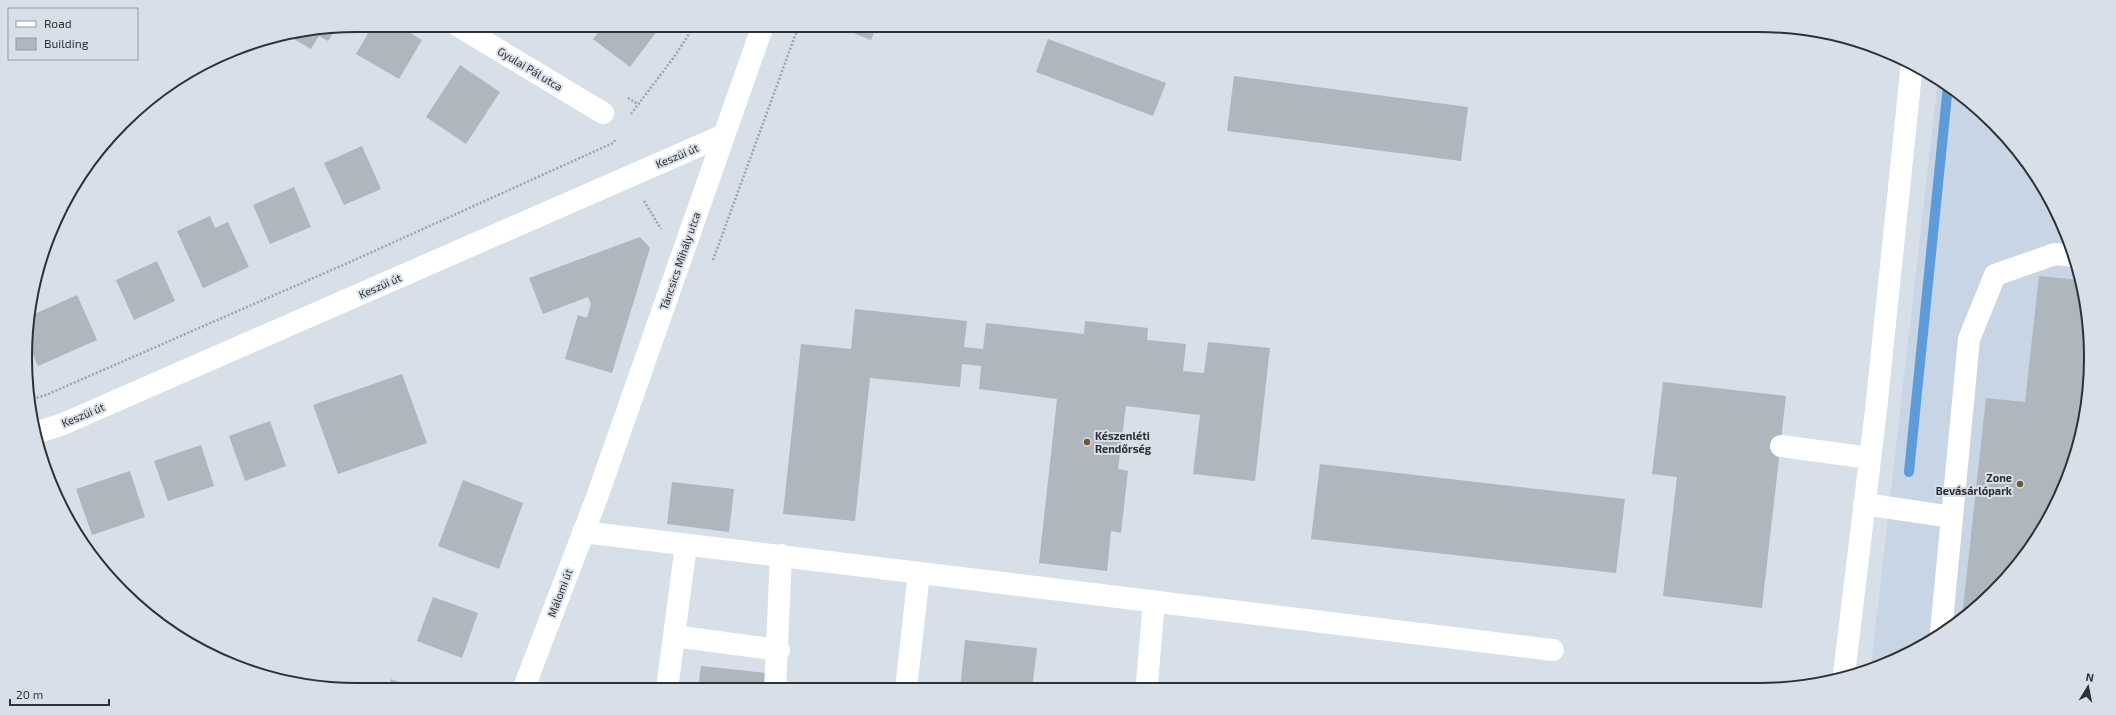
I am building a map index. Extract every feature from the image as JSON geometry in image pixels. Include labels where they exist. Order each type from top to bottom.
[{"type":"street","name":"Gyulai Pál utca","points":[[468,32],[603,113]]},
{"type":"street","name":"Táncsics Mihály utca","points":[[597,497],[761,32]]},
{"type":"street","points":[[1844,672],[1870,458],[1911,71]]},
{"type":"street","name":"Keszüi út","points":[[40,431],[63,424],[724,136]]},
{"type":"street","points":[[1942,626],[1969,339],[1995,275],[2055,254],[2068,255]]},
{"type":"street","points":[[1781,446],[1870,458]]},
{"type":"street","name":"Málomi út","points":[[526,683],[597,497]]},
{"type":"street","points":[[1864,504],[1952,518]]},
{"type":"street","points":[[583,532],[1554,650]]},
{"type":"street","points":[[668,683],[686,545]]},
{"type":"street","points":[[776,683],[781,555]]},
{"type":"street","points":[[907,683],[920,573]]},
{"type":"street","points":[[1147,683],[1154,602]]},
{"type":"street","points":[[674,636],[778,650]]},
{"type":"path","points":[[630,117],[674,58],[691,32]]},
{"type":"path","points":[[603,113],[613,143],[630,176],[662,231],[664,224]]},
{"type":"path","points":[[35,398],[46,395],[328,271],[613,143],[617,136]]},
{"type":"shaded area","points":[[1937,86],[1957,99],[1989,127],[2017,159],[2040,195],[2059,233],[2073,273],[2081,315],[2084,358],[2081,400],[2073,442],[2059,482],[2040,520],[2017,556],[1989,588],[1957,616],[1921,639],[1871,663]]},
{"type":"building","points":[[369,32],[409,32],[422,40],[399,79],[356,54]]},
{"type":"building","points":[[598,32],[656,32],[630,67],[593,39]]},
{"type":"building","points":[[851,32],[874,32],[871,40]]},
{"type":"building","points":[[333,33],[328,41],[319,36],[311,49],[293,38]]},
{"type":"building","points":[[1048,39],[1166,83],[1153,116],[1036,72]]},
{"type":"building","points":[[460,65],[500,92],[466,144],[426,117]]},
{"type":"building","points":[[1234,76],[1468,107],[1461,161],[1227,131]]},
{"type":"building","points":[[362,146],[381,189],[344,205],[324,163]]},
{"type":"building","points":[[294,187],[311,227],[270,244],[253,205]]},
{"type":"building","points":[[210,216],[215,228],[228,222],[249,267],[203,288],[177,231]]},
{"type":"building","points":[[640,237],[650,248],[612,373],[565,359],[578,315],[587,318],[591,304],[588,297],[543,314],[529,278]]},
{"type":"building","points":[[157,261],[175,301],[134,320],[116,280]]},
{"type":"building","name":"Zone Bevásárlópark","points":[[2039,276],[2075,279],[2081,315],[2084,358],[2078,421],[2067,462],[2040,520],[2017,556],[1989,588],[1963,611],[1986,398],[2025,402]]},
{"type":"building","points":[[77,295],[97,340],[38,366],[32,353],[35,314]]},
{"type":"building","name":"Készenléti Rendőrség","points":[[855,309],[967,321],[964,347],[983,349],[986,323],[1084,334],[1085,321],[1148,328],[1147,340],[1186,344],[1183,371],[1204,373],[1208,342],[1270,348],[1255,481],[1193,474],[1200,415],[1126,406],[1118,469],[1128,471],[1121,533],[1111,531],[1107,571],[1039,563],[1057,399],[979,389],[981,366],[962,364],[960,387],[870,378],[855,521],[783,514],[801,344],[851,349]]},
{"type":"building","points":[[402,374],[427,443],[338,474],[313,405]]},
{"type":"building","points":[[1663,382],[1786,396],[1762,608],[1663,596],[1677,477],[1652,474]]},
{"type":"building","points":[[270,421],[286,466],[245,481],[229,436]]},
{"type":"building","points":[[201,445],[214,486],[168,501],[154,461]]},
{"type":"building","points":[[1320,464],[1625,499],[1616,573],[1311,539]]},
{"type":"building","points":[[130,471],[145,517],[92,535],[76,489]]},
{"type":"building","points":[[463,480],[523,503],[499,569],[438,546]]},
{"type":"building","points":[[672,482],[734,489],[729,532],[667,524]]},
{"type":"building","points":[[433,597],[478,613],[462,658],[417,641]]},
{"type":"building","points":[[965,640],[1037,648],[1033,683],[961,683]]},
{"type":"building","points":[[701,666],[766,673],[765,683],[699,683]]},
{"type":"building","points":[[391,679],[401,683],[390,683]]},
{"type":"waterway","points":[[1909,472],[1947,92]]},
{"type":"place","name":"Készenléti Rendőrség","points":[[1087,442]]},
{"type":"place","name":"Zone Bevásárlópark","points":[[2020,484]]}]
